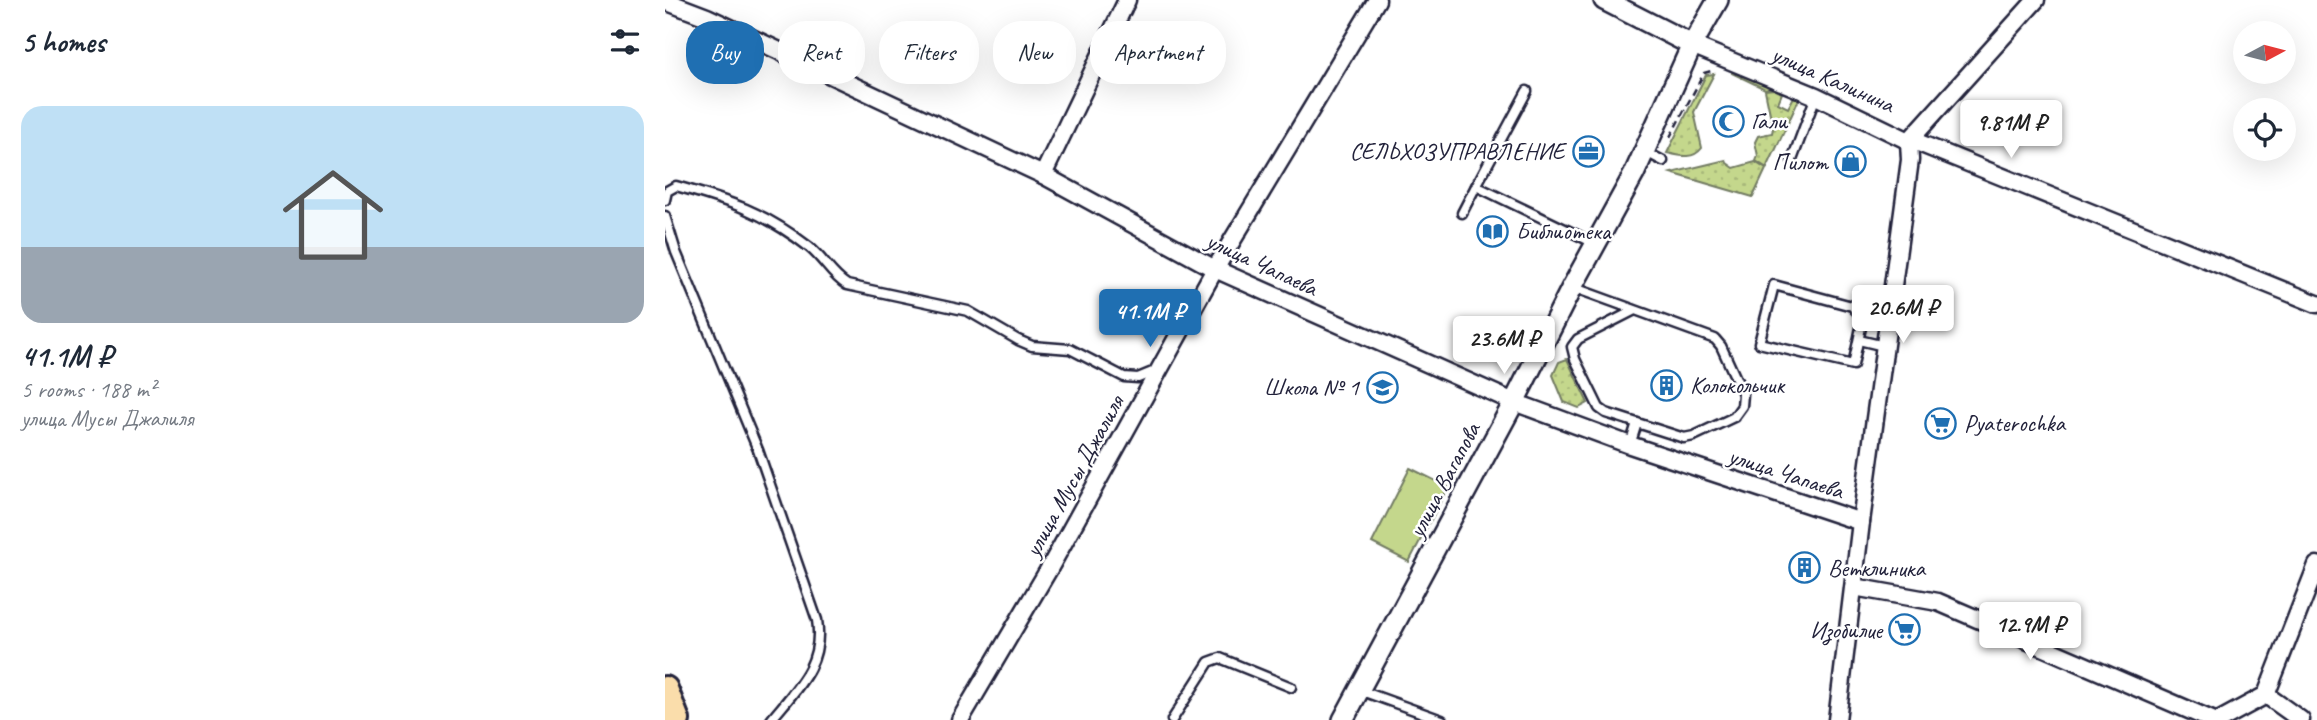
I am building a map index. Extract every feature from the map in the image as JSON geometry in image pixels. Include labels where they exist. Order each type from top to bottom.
[{"type":"highway","points":[[665,689],[677,720]]},
{"type":"street","points":[[1043,175],[1127,0]]},
{"type":"street","name":"улица Мусы Джалиля","points":[[960,720],[1049,569],[1215,269],[1377,0]]},
{"type":"street","name":"улица Калинина","points":[[1604,0],[1692,45],[1816,96],[1909,141],[2317,304]]},
{"type":"street","name":"улица Вагапова","points":[[1343,720],[1514,402],[1572,287],[1638,176],[1654,156],[1692,45],[1718,0]]},
{"type":"street","points":[[1837,720],[1910,160],[1909,141],[2036,0]]},
{"type":"street","name":"улица Чапаева","points":[[665,1],[689,4],[707,16],[1043,175],[1215,269],[1514,402],[1630,445],[1861,522]]},
{"type":"street","points":[[2220,720],[2266,695],[2317,565]]},
{"type":"street","points":[[1854,587],[1938,602],[2212,720]]},
{"type":"street","points":[[2266,695],[2301,720]]},
{"type":"lane","points":[[1462,213],[1527,91]]},
{"type":"lane","points":[[1791,160],[1816,96]]},
{"type":"lane","points":[[665,200],[667,191],[676,186],[736,203],[792,234],[815,252],[836,278],[848,285],[968,311],[1032,346],[1070,349],[1124,377],[1138,378],[1160,369]]},
{"type":"lane","points":[[1476,186],[1596,244]]},
{"type":"lane","points":[[665,216],[676,253],[758,450],[817,620],[820,639],[816,655],[805,678],[771,720]]},
{"type":"lane","points":[[1774,285],[1852,306],[1863,318],[1859,340],[1853,365],[1759,343],[1774,285]]},
{"type":"lane","points":[[1572,287],[1715,340],[1721,346],[1743,394],[1744,400],[1739,411],[1689,438],[1606,413],[1599,408],[1575,359],[1572,347],[1577,339],[1633,311]]},
{"type":"lane","points":[[1859,340],[1884,346]]},
{"type":"lane","points":[[1630,445],[1637,423]]},
{"type":"lane","points":[[1172,720],[1209,662],[1220,658],[1291,687]]},
{"type":"lane","points":[[1359,690],[1442,720]]},
{"type":"green space","points":[[1743,67],[1801,95],[1767,168],[1756,161],[1758,156],[1755,142],[1758,136],[1772,133],[1773,128],[1765,90],[1774,89],[1782,93],[1778,103],[1788,108],[1795,95],[1774,87],[1765,89],[1732,73],[1732,70]]},
{"type":"green space","points":[[1714,74],[1694,112],[1702,148],[1690,156],[1667,153],[1706,75]]},
{"type":"green space","points":[[1726,160],[1734,168],[1755,162],[1766,169],[1753,197],[1671,173]]},
{"type":"green space","points":[[1567,359],[1588,403],[1579,408],[1564,402],[1553,375],[1559,362]]},
{"type":"green space","points":[[1410,468],[1448,487],[1409,562],[1372,543]]},
{"type":"place","name":"Гали","points":[[1728,121]]},
{"type":"place","name":"СЕЛЬХОЗУПРАВЛЕНИЕ","points":[[1588,151]]},
{"type":"place","name":"Пилот","points":[[1851,162]]},
{"type":"place","name":"Библиотека","points":[[1493,231]]},
{"type":"place","name":"Колокольчик","points":[[1667,385]]},
{"type":"place","name":"Школа № 1","points":[[1382,387]]},
{"type":"place","name":"Pyaterochka","points":[[1941,423]]},
{"type":"place","name":"Ветклиника","points":[[1805,568]]},
{"type":"place","name":"Изобилие","points":[[1905,630]]}]
